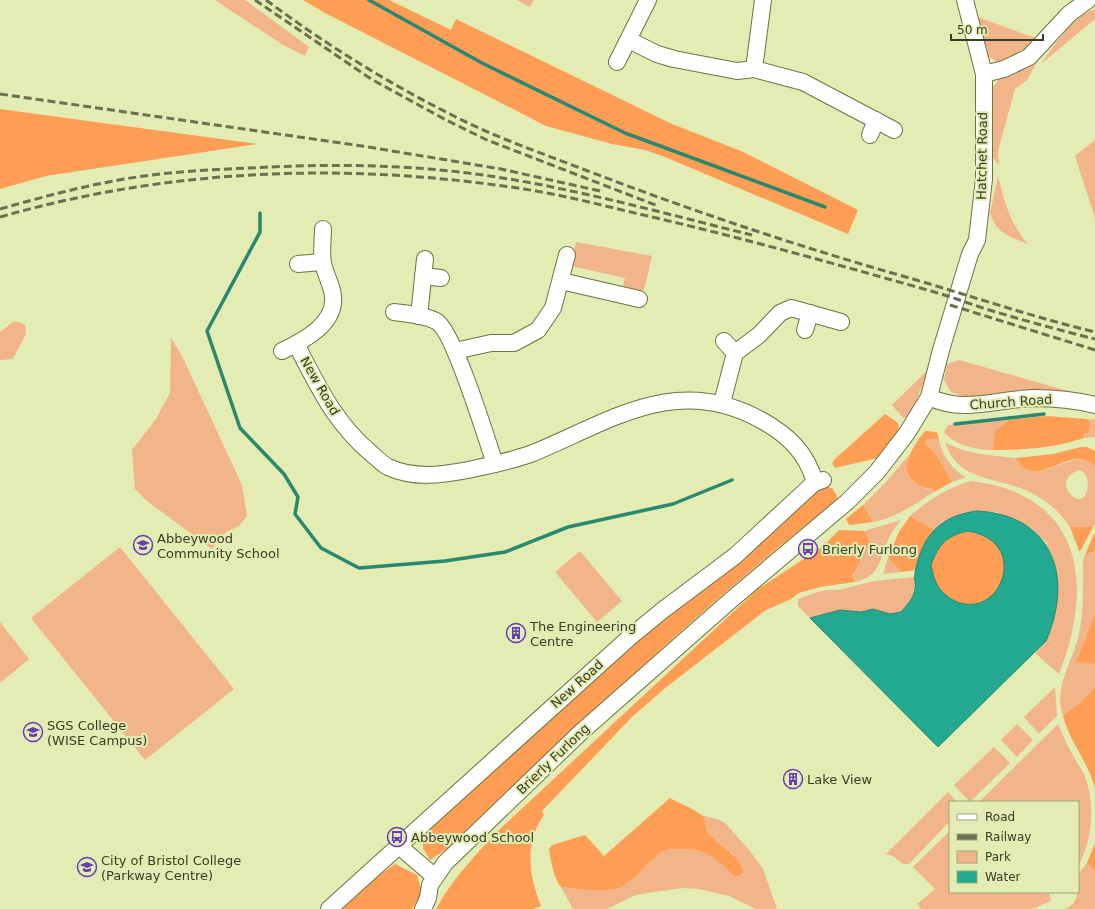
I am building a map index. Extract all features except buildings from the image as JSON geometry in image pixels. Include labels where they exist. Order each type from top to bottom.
[{"type":"street","points":[[617,62],[648,0]]},
{"type":"street","points":[[754,69],[763,0]]},
{"type":"street","name":"Hatchet Road","points":[[953,310],[970,254],[977,240],[984,180],[982,96],[984,74],[965,0]]},
{"type":"street","points":[[984,74],[1004,69],[1029,57],[1069,14],[1088,0]]},
{"type":"street","points":[[629,40],[657,54],[674,59],[737,71],[754,69],[803,82],[873,128],[894,130]]},
{"type":"street","name":"New Road","points":[[282,351],[296,344],[323,325],[331,311],[333,296],[322,262],[323,229]]},
{"type":"street","points":[[455,351],[491,343],[514,343],[538,330],[553,308],[561,281],[566,255]]},
{"type":"street","points":[[419,316],[425,260]]},
{"type":"street","points":[[298,264],[322,262]]},
{"type":"street","points":[[423,276],[441,278]]},
{"type":"street","points":[[561,281],[630,301]]},
{"type":"street","points":[[722,403],[735,353],[758,335],[780,312],[791,308],[841,322]]},
{"type":"street","name":"Brierly Furlong","points":[[425,904],[430,885],[445,863],[458,853],[580,733],[731,600],[863,487],[893,452],[929,397],[953,310]]},
{"type":"street","points":[[394,312],[419,316],[437,321],[445,328],[455,351],[495,464]]},
{"type":"street","points":[[805,330],[810,313]]},
{"type":"street","points":[[724,342],[735,353]]},
{"type":"street","name":"New Road","points":[[296,344],[326,402],[355,440],[387,466],[414,475],[444,475],[495,464],[533,452],[605,420],[646,406],[681,401],[710,401],[722,403],[750,414],[765,422],[791,442],[806,457],[819,481],[735,556],[663,610],[630,637],[329,909]]},
{"type":"street","name":"Church Road","points":[[929,397],[942,404],[960,406],[1034,398],[1076,400],[1095,405]]},
{"type":"street","points":[[399,846],[435,877]]},
{"type":"street","name":"Brierly Furlong","points":[[425,904],[437,891],[453,867],[458,853]]},
{"type":"green space","points":[[215,0],[245,0],[309,47],[305,56],[283,45]]},
{"type":"green space","points":[[517,0],[534,0],[530,7]]},
{"type":"green space","points":[[1095,9],[1095,19],[1041,64],[1065,32],[1079,18],[1087,12]]},
{"type":"green space","points":[[978,17],[1035,38],[1024,51],[998,62],[989,57],[985,49]]},
{"type":"green space","points":[[1041,55],[1027,80],[1015,89],[998,151],[999,165],[991,155],[990,91],[1000,78]]},
{"type":"green space","points":[[1095,140],[1095,218],[1075,156]]},
{"type":"green space","points":[[998,176],[1008,212],[1016,228],[1028,244],[1004,233],[993,220],[990,213]]},
{"type":"green space","points":[[576,242],[652,256],[644,290],[634,293],[622,290],[625,278],[571,266]]},
{"type":"green space","points":[[13,322],[19,322],[25,325],[26,334],[13,359],[0,360],[0,332]]},
{"type":"green space","points":[[171,338],[182,356],[242,485],[247,516],[239,526],[226,532],[212,549],[147,501],[135,489],[132,450],[156,419],[170,393]]},
{"type":"green space","points":[[959,360],[1079,394],[971,399],[951,392],[944,380],[947,364]]},
{"type":"green space","points":[[929,369],[910,416],[903,418],[892,405]]},
{"type":"green space","points":[[1087,419],[1095,419],[1095,437],[1084,438],[1084,433],[1088,433],[1091,424]]},
{"type":"green space","points":[[1009,420],[995,431],[993,450],[966,446],[948,437],[944,432],[948,425]]},
{"type":"green space","points":[[927,439],[939,439],[942,450],[948,461],[960,474],[965,477],[964,478],[952,482],[935,453],[925,443]]},
{"type":"green space","points":[[945,442],[970,452],[1015,458],[1024,468],[1032,471],[1046,470],[1074,460],[1089,459],[1095,466],[1095,524],[1093,527],[1070,527],[1055,509],[1037,496],[1023,489],[977,475],[958,464]],"holes":[[[1079,470],[1084,473],[1087,478],[1087,490],[1085,496],[1081,499],[1076,499],[1067,490],[1067,479],[1075,471]]]},
{"type":"green space","points":[[909,455],[907,464],[912,480],[925,489],[932,488],[934,492],[897,514],[873,522],[863,505],[886,482]]},
{"type":"green space","points":[[971,481],[1008,489],[1037,504],[1057,524],[1070,549],[1076,577],[1076,608],[1070,640],[1059,674],[1035,653],[1046,641],[1053,624],[1054,561],[1046,542],[1031,528],[996,512],[943,521],[934,530],[910,516],[939,495]]},
{"type":"green space","points":[[901,520],[886,543],[879,564],[875,570],[871,575],[855,582],[854,577],[856,566],[870,541],[864,531]]},
{"type":"green space","points":[[120,547],[234,689],[145,760],[31,618]]},
{"type":"green space","points":[[580,551],[622,601],[597,622],[555,572]]},
{"type":"green space","points":[[1095,551],[1095,613],[1076,662],[1095,664],[1095,687],[1083,700],[1063,716],[1060,695],[1081,625],[1083,560],[1085,555]]},
{"type":"green space","points":[[888,558],[902,572],[883,574]]},
{"type":"green space","points":[[915,577],[912,596],[901,612],[890,614],[873,609],[861,612],[840,610],[810,618],[798,606],[798,599],[826,590],[838,590],[874,581]]},
{"type":"green space","points":[[0,622],[29,659],[0,683]]},
{"type":"green space","points":[[1055,687],[1057,716],[1039,734],[1024,717]]},
{"type":"green space","points":[[1017,724],[1033,740],[1017,757],[1001,740]]},
{"type":"green space","points":[[1058,724],[1069,749],[1085,776],[1090,798],[1091,822],[1087,845],[1079,864],[1079,801],[980,801]]},
{"type":"green space","points":[[994,747],[1010,763],[971,801],[969,801],[954,785]]},
{"type":"green space","points":[[948,792],[956,801],[949,801],[949,822],[909,864],[903,864],[893,856],[886,854]]},
{"type":"green space","points":[[701,815],[720,820],[726,824],[750,851],[763,869],[777,909],[756,909],[729,896],[699,889],[682,888],[636,895],[607,909],[573,909],[561,887],[582,890],[606,890],[619,888],[630,881],[655,856],[663,851],[687,849],[703,852],[715,859],[734,876],[734,855],[710,836]]},
{"type":"green space","points":[[949,832],[949,893],[1049,893],[1051,901],[1032,909],[921,909],[917,904],[935,889],[913,867]]},
{"type":"green space","points":[[1087,863],[1095,871],[1095,909],[1065,909],[1071,906],[1076,899],[1077,893],[1079,893],[1079,875]]},
{"type":"shaded area","points":[[303,0],[389,0],[451,30],[456,19],[672,124],[741,151],[858,210],[848,234],[665,157],[645,150],[612,144],[546,126],[325,13]]},
{"type":"shaded area","points":[[0,109],[257,144],[46,176],[0,189]]},
{"type":"shaded area","points":[[885,414],[898,423],[899,432],[878,458],[835,468],[832,463],[835,459]]},
{"type":"shaded area","points":[[1046,416],[1087,419],[1091,424],[1088,433],[1084,433],[1084,438],[1062,444],[1016,450],[993,450],[995,431],[1009,420]]},
{"type":"shaded area","points":[[925,431],[937,432],[939,439],[927,439],[925,443],[935,453],[952,482],[934,492],[932,488],[925,488],[917,484],[910,477],[907,470],[907,464],[912,449]]},
{"type":"shaded area","points":[[1081,447],[1087,447],[1095,451],[1095,466],[1087,460],[1078,459],[1070,460],[1043,470],[1034,471],[1021,466],[1015,458],[1053,454]]},
{"type":"shaded area","points":[[821,486],[832,488],[837,496],[836,502],[786,541],[689,624],[595,710],[457,842],[430,860],[423,848],[423,836],[572,695]]},
{"type":"shaded area","points":[[863,505],[873,522],[849,525],[846,519]]},
{"type":"shaded area","points":[[910,516],[934,530],[922,551],[916,570],[902,572],[888,558],[899,532]]},
{"type":"shaded area","points":[[1070,527],[1093,527],[1081,550],[1079,551]]},
{"type":"shaded area","points":[[839,530],[864,531],[870,541],[853,575],[855,582],[820,587],[799,593],[791,599],[766,610],[664,689],[632,717],[542,811],[544,815],[533,837],[530,860],[531,871],[541,906],[533,909],[436,909],[457,877],[501,828],[758,589],[822,547]]},
{"type":"shaded area","points":[[967,531],[987,537],[999,549],[1004,563],[1003,577],[996,590],[985,600],[971,604],[955,601],[941,591],[934,577],[931,565],[944,542],[959,533]]},
{"type":"shaded area","points":[[1095,533],[1095,551],[1085,555],[1093,536]]},
{"type":"shaded area","points":[[1095,613],[1095,664],[1076,662]]},
{"type":"shaded area","points":[[1095,687],[1095,788],[1088,769],[1070,735],[1063,716],[1083,700]]},
{"type":"shaded area","points":[[670,798],[702,816],[709,834],[733,855],[741,865],[743,872],[739,876],[734,876],[715,859],[703,852],[687,849],[675,849],[666,850],[658,854],[630,881],[619,888],[606,890],[582,890],[561,887],[554,874],[549,849],[552,845],[585,835],[604,856]]},
{"type":"shaded area","points":[[1095,843],[1095,871],[1087,863]]},
{"type":"shaded area","points":[[395,864],[417,875],[422,893],[412,909],[342,909],[381,874]]},
{"type":"water","points":[[977,511],[1003,515],[1024,524],[1040,537],[1050,554],[1057,573],[1058,594],[1054,617],[1046,641],[938,747],[810,618],[840,610],[861,612],[873,609],[890,614],[901,612],[913,596],[918,560],[922,548],[928,538],[934,530],[943,523],[964,514]],"holes":[[[967,531],[987,537],[999,549],[1004,563],[1003,577],[996,590],[985,600],[971,604],[955,601],[949,598],[938,586],[931,565],[940,547],[944,542],[953,536]]]},
{"type":"waterway","points":[[369,0],[482,63],[625,133],[825,207]]},
{"type":"waterway","points":[[260,213],[260,232],[207,331],[240,428],[284,474],[298,497],[295,514],[321,548],[359,568],[445,561],[505,552],[568,527],[673,504],[732,480]]},
{"type":"waterway","points":[[955,424],[1044,414]]},
{"type":"railway","points":[[255,0],[371,79],[446,120],[487,140],[658,206]]},
{"type":"railway","points":[[266,0],[333,47],[402,89],[467,122],[518,144],[668,201],[749,229],[831,255],[1095,332]]},
{"type":"railway","points":[[0,94],[362,146],[501,169],[600,191]]},
{"type":"railway","points":[[0,209],[89,186],[135,177],[168,173],[304,166],[386,166],[441,170],[504,178],[611,200],[752,235]]},
{"type":"railway","points":[[0,217],[64,201],[129,188],[195,179],[260,174],[326,173],[392,175],[458,180],[553,194],[714,232],[944,295],[1013,317],[1095,339]]},
{"type":"railway","points":[[950,305],[1095,350]]},
{"type":"place","name":"Abbeywood Community School","points":[[143,545]]},
{"type":"place","name":"Brierly Furlong","points":[[808,549]]},
{"type":"place","name":"The Engineering Centre","points":[[516,633]]},
{"type":"place","name":"SGS College (WISE Campus)","points":[[33,732]]},
{"type":"place","name":"Lake View","points":[[793,779]]},
{"type":"place","name":"Abbeywood School","points":[[397,837]]},
{"type":"place","name":"City of Bristol College (Parkway Centre)","points":[[87,867]]}]
